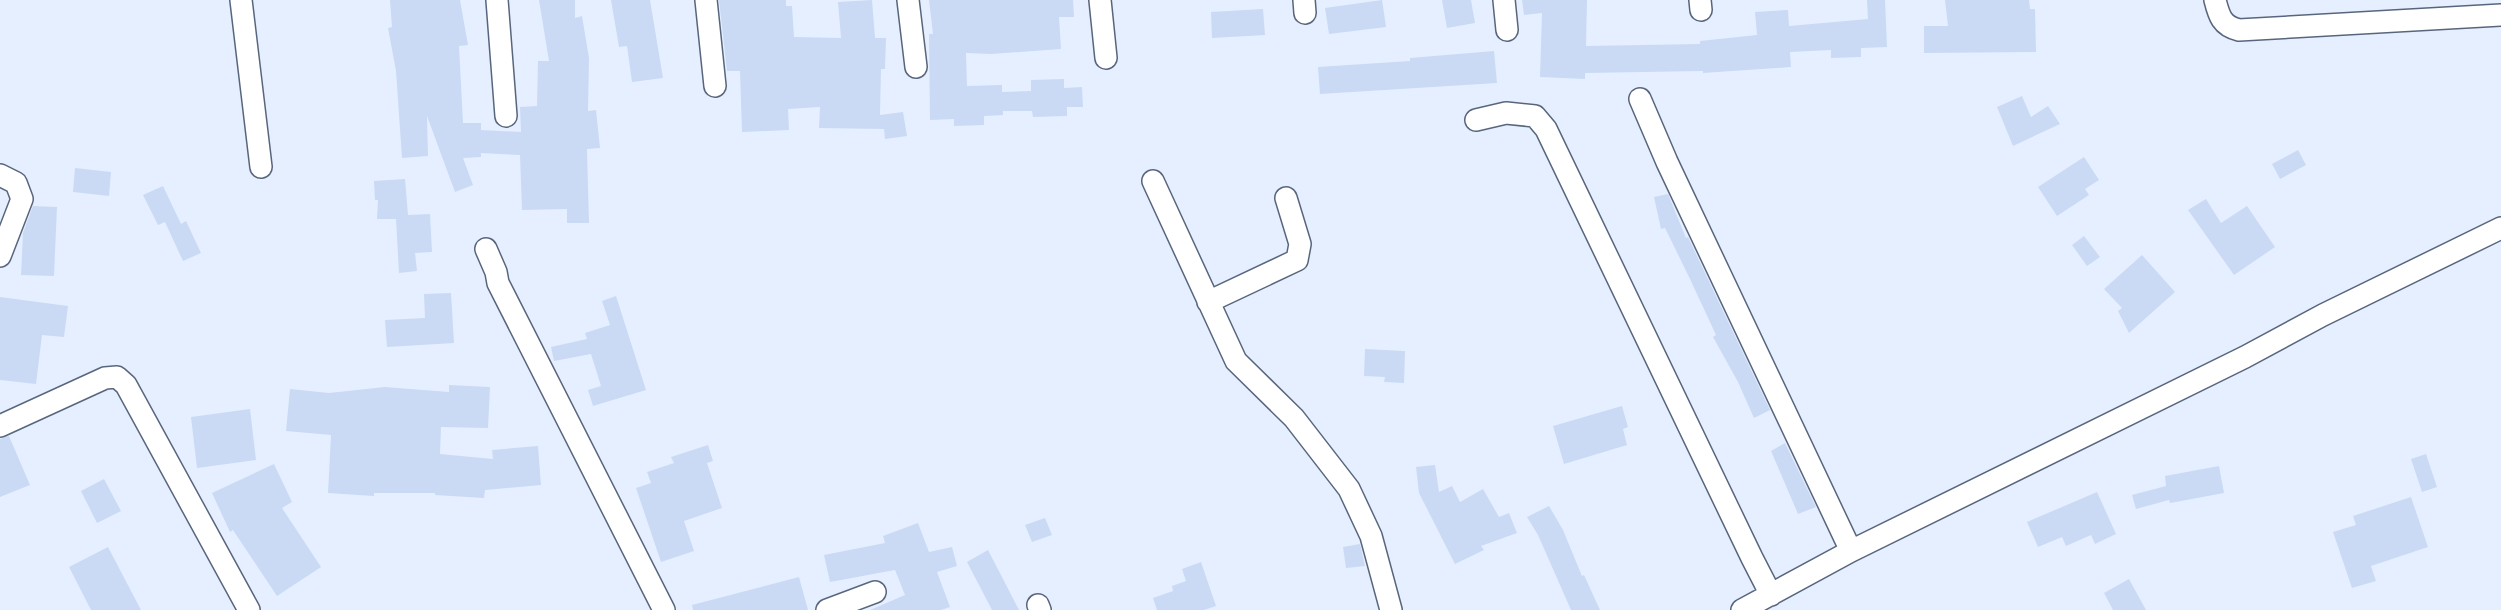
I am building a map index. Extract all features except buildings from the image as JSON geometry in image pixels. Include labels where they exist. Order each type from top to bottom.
[{"type":"street","points":[[241,0],[261,167]]},
{"type":"street","points":[[497,0],[506,116]]},
{"type":"street","points":[[706,0],[715,86]]},
{"type":"street","points":[[908,0],[916,67]]},
{"type":"street","points":[[1100,0],[1106,58]]},
{"type":"street","points":[[1504,0],[1507,30]]},
{"type":"street","points":[[2214,0],[2220,17],[2229,28],[2239,30],[2501,15]]},
{"type":"street","points":[[1640,99],[1667,162],[1851,551]]},
{"type":"street","points":[[1475,120],[1506,113],[1535,116],[1546,129],[1771,595]]},
{"type":"street","points":[[0,175],[16,183],[22,198],[0,256]]},
{"type":"street","points":[[1153,181],[1236,361],[1294,418],[1349,489],[1371,536],[1391,610]]},
{"type":"street","points":[[1208,302],[1297,260],[1300,244],[1286,198]]},
{"type":"street","points":[[1742,610],[1851,551],[2245,358],[2323,315],[2501,228]]},
{"type":"street","points":[[486,249],[498,283],[664,610]]},
{"type":"street","points":[[0,426],[105,377],[117,377],[126,385],[249,610]]},
{"type":"street","points":[[827,610],[875,592]]}]
